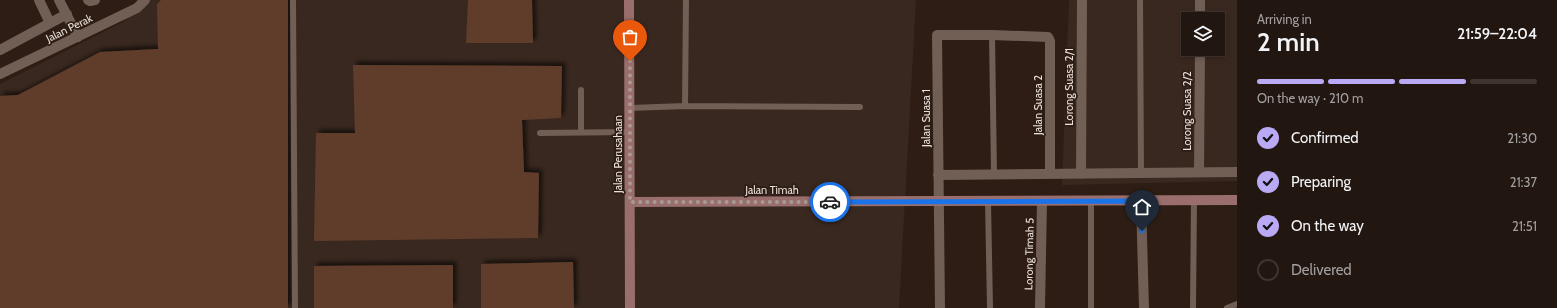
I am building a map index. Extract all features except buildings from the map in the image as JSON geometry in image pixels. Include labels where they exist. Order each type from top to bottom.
[{"type":"street","points":[[39,0],[50,23]]},
{"type":"street","points":[[59,0],[78,36]]},
{"type":"street","points":[[88,0],[95,0]]},
{"type":"street","name":"Jalan Perak","points":[[0,74],[137,8],[145,0]]},
{"type":"street","name":"Jalan Perusahaan","points":[[629,0],[630,308]]},
{"type":"street","name":"Lorong Suasa 2/1","points":[[1081,174],[1082,0]]},
{"type":"street","points":[[1200,0],[1200,12]]},
{"type":"street","points":[[0,50],[66,14]]},
{"type":"street","name":"Jalan Suasa 1","points":[[940,308],[938,201],[938,35],[992,35]]},
{"type":"street","name":"Jalan Suasa 2","points":[[992,35],[1048,36],[1050,41],[1050,174]]},
{"type":"street","name":"Lorong Suasa 2/2","points":[[1199,172],[1200,56]]},
{"type":"street","points":[[938,175],[1237,172]]},
{"type":"street","name":"Jalan Timah","points":[[630,202],[1237,200]]},
{"type":"street","name":"Lorong Timah 5","points":[[1040,308],[1042,201]]},
{"type":"street","points":[[1141,201],[1144,308]]},
{"type":"lane","points":[[293,0],[295,308]]},
{"type":"lane","points":[[685,106],[686,0]]},
{"type":"lane","points":[[1140,0],[1141,173]]},
{"type":"lane","points":[[992,35],[994,174]]},
{"type":"lane","points":[[581,90],[581,132]]},
{"type":"lane","points":[[630,108],[685,106],[860,107]]},
{"type":"lane","points":[[540,133],[630,132]]},
{"type":"lane","points":[[1193,308],[1194,200]]},
{"type":"lane","points":[[988,201],[990,308]]},
{"type":"lane","points":[[1091,201],[1091,308]]},
{"type":"lane","points":[[1227,308],[1237,304]]},
{"type":"shaded area","points":[[147,0],[916,0],[899,308],[0,308],[0,84],[123,22]]},
{"type":"shaded area","points":[[1069,0],[1237,0],[1237,181],[1062,185]]},
{"type":"way so far","points":[[630,61],[630,202],[830,202]]},
{"type":"route","points":[[830,202],[1141,201],[1142,231]]}]
